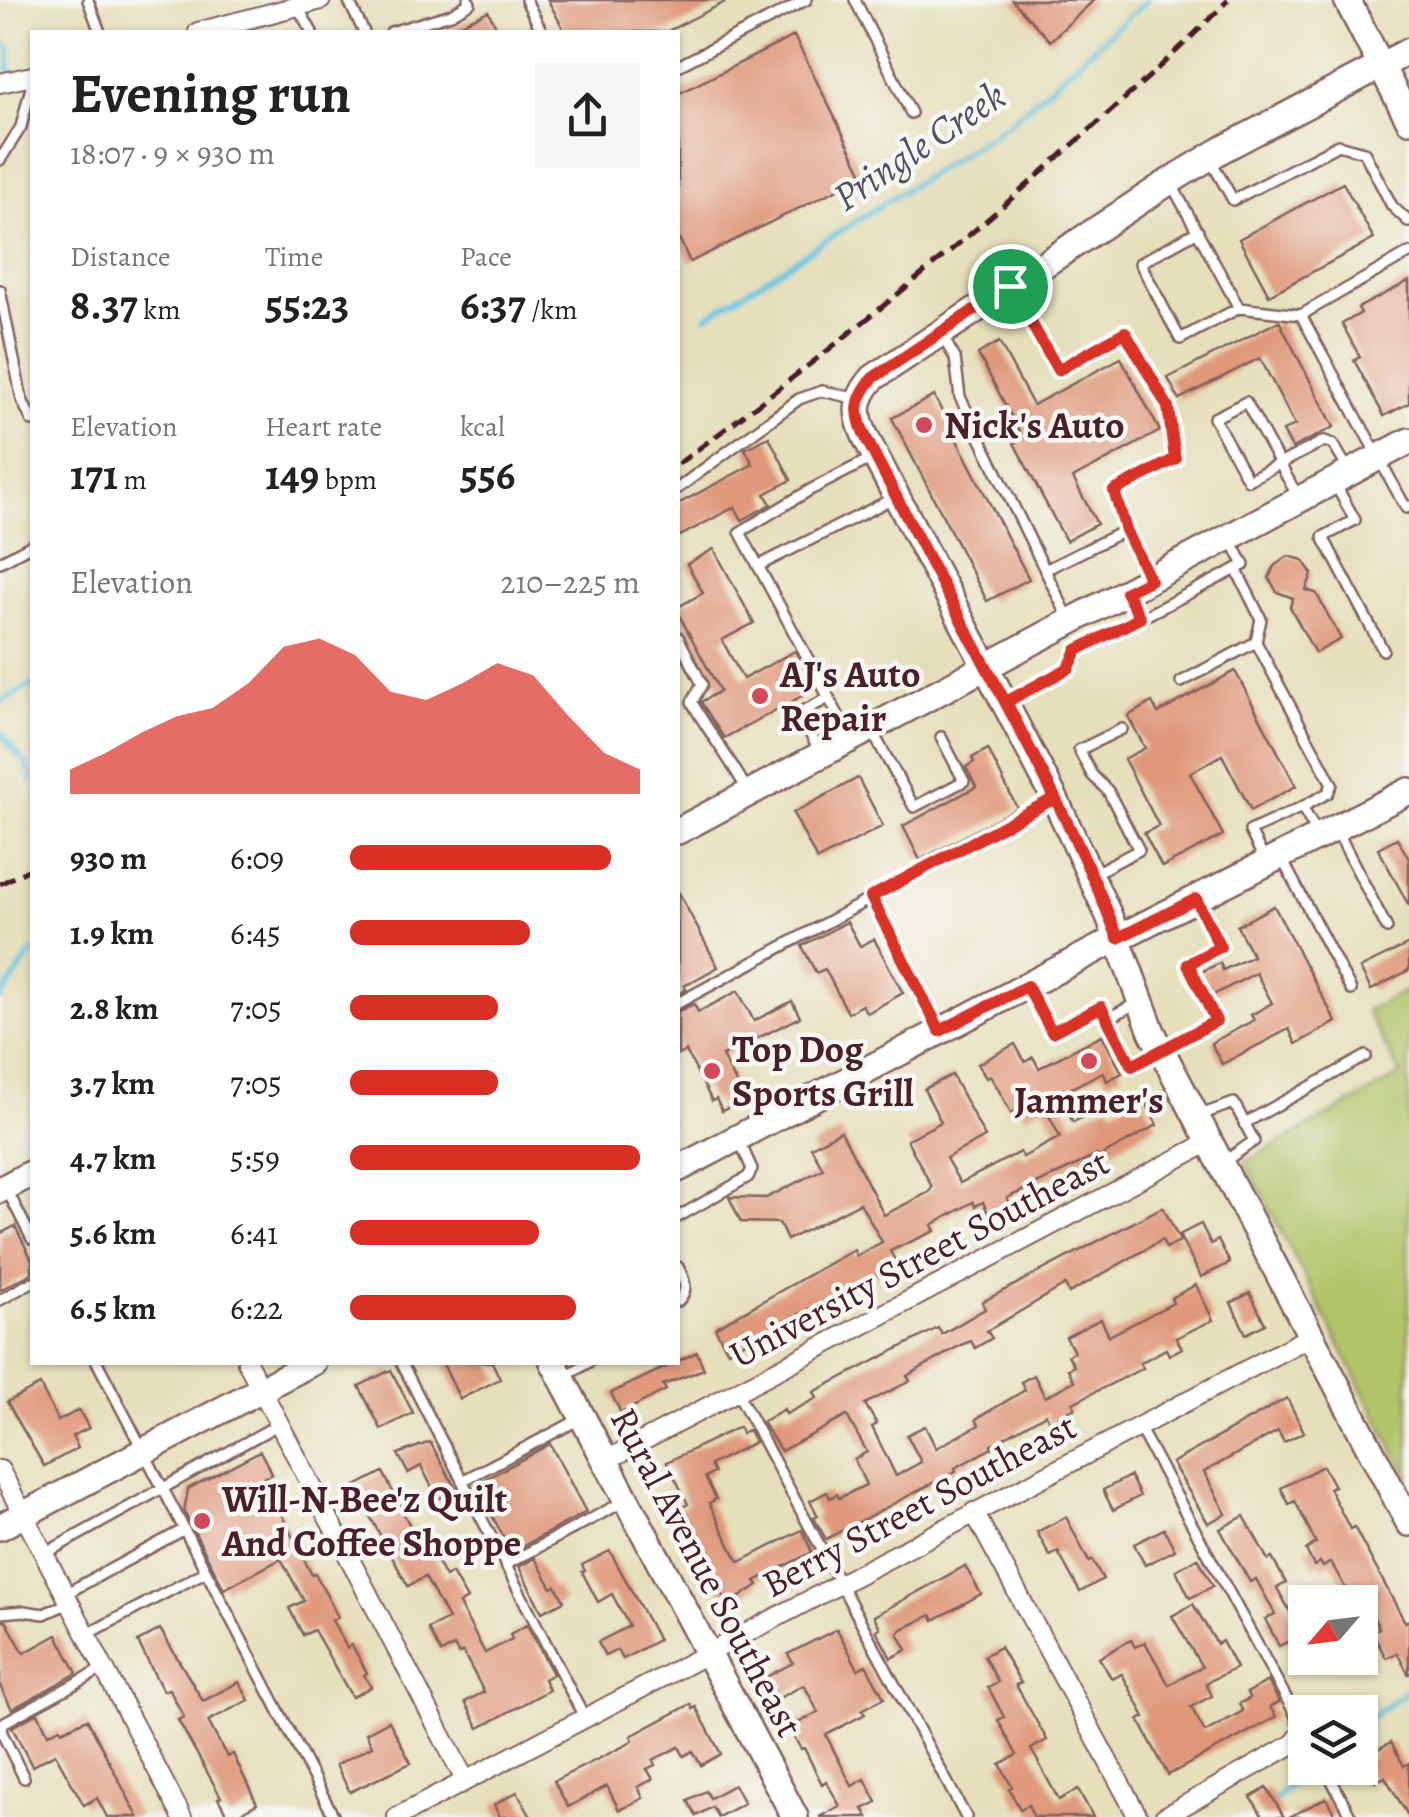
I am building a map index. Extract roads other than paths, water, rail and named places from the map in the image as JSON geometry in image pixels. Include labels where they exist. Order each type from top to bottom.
[{"type":"street","points":[[203,30],[263,7],[297,6],[320,0]]},
{"type":"street","points":[[1348,0],[1409,120]]},
{"type":"street","points":[[1409,51],[1170,181],[873,378],[858,399],[858,423],[1055,798],[1118,938],[1162,1050],[1409,1523]]},
{"type":"street","points":[[0,83],[29,79]]},
{"type":"street","points":[[680,830],[1409,441]]},
{"type":"street","points":[[680,1167],[1409,791]]},
{"type":"street","name":"University Street Southeast","points":[[605,1461],[736,1391],[1216,1152]]},
{"type":"street","points":[[3,1189],[30,1174]]},
{"type":"street","name":"Berry Street Southeast","points":[[397,1817],[1313,1335]]},
{"type":"street","points":[[249,1365],[466,1780]]},
{"type":"street","points":[[0,1527],[306,1365]]},
{"type":"street","name":"Rural Avenue Southeast","points":[[557,1370],[794,1817]]},
{"type":"street","points":[[0,1470],[182,1817]]},
{"type":"street","points":[[974,1512],[1138,1817]]},
{"type":"street","points":[[1164,1817],[1288,1747]]},
{"type":"lane","points":[[88,0],[99,30]]},
{"type":"lane","points":[[348,0],[363,30]]},
{"type":"lane","points":[[398,30],[451,14],[470,4],[468,0]]},
{"type":"lane","points":[[526,0],[541,30]]},
{"type":"lane","points":[[680,65],[806,0]]},
{"type":"lane","points":[[855,0],[911,113]]},
{"type":"lane","points":[[297,6],[311,30]]},
{"type":"lane","points":[[0,160],[20,127],[29,79]]},
{"type":"lane","points":[[1209,157],[1233,200],[1338,145],[1364,152],[1392,206],[1409,222]]},
{"type":"lane","points":[[1170,181],[1238,308]]},
{"type":"lane","points":[[1198,232],[1140,264],[1180,339],[1238,308],[1301,315],[1409,253]]},
{"type":"lane","points":[[1010,286],[1058,370],[1125,332],[1168,407],[1175,459],[1114,491],[1126,530],[1150,580]]},
{"type":"lane","points":[[0,290],[22,400],[30,417]]},
{"type":"lane","points":[[1301,315],[1406,508],[1409,506]]},
{"type":"lane","points":[[940,333],[955,358],[960,397],[1070,622]]},
{"type":"lane","points":[[680,487],[799,399],[822,391],[858,399]]},
{"type":"lane","points":[[1299,500],[1280,464],[1246,402],[1214,418],[1248,480],[1280,464],[1324,442],[1333,444],[1354,520],[1323,537],[1384,650]]},
{"type":"lane","points":[[875,456],[740,532],[828,698],[861,733],[914,807],[964,781],[941,736]]},
{"type":"lane","points":[[758,566],[896,497]]},
{"type":"lane","points":[[1044,570],[1126,530]]},
{"type":"lane","points":[[1006,702],[1069,668],[1077,650],[1244,565],[1230,537]]},
{"type":"lane","points":[[0,562],[30,546]]},
{"type":"lane","points":[[1236,569],[1260,619],[1256,642],[1332,784],[1328,793],[1250,832],[1274,860],[1352,990]]},
{"type":"lane","points":[[1126,592],[1140,618]]},
{"type":"lane","points":[[680,641],[702,684],[692,702],[713,740],[726,750],[749,793]]},
{"type":"lane","points":[[1181,682],[1256,642]]},
{"type":"lane","points":[[821,754],[799,713],[828,698]]},
{"type":"lane","points":[[1091,875],[1139,850],[1108,791],[1092,775],[1080,750],[1122,729]]},
{"type":"lane","points":[[680,1002],[1055,798]]},
{"type":"lane","points":[[1302,807],[1328,833],[1387,928]]},
{"type":"lane","points":[[871,897],[940,1031]]},
{"type":"lane","points":[[1027,986],[1052,1032],[1101,1007],[1132,1066],[1216,1021],[1188,964],[1220,947],[1196,899]]},
{"type":"lane","points":[[1107,1019],[1140,1001]]},
{"type":"lane","points":[[1245,1123],[1366,1056]]},
{"type":"lane","points":[[1197,1116],[1234,1103],[1254,1141],[1216,1152]]},
{"type":"lane","points":[[680,1216],[748,1177],[752,1169],[738,1137]]},
{"type":"lane","points":[[3,1189],[30,1236]]},
{"type":"lane","points":[[680,1270],[685,1291],[680,1298]]},
{"type":"lane","points":[[0,1300],[30,1283]]},
{"type":"lane","points":[[99,1365],[334,1817]]},
{"type":"lane","points":[[403,1365],[584,1718]]},
{"type":"lane","points":[[736,1391],[966,1817]]},
{"type":"lane","points":[[462,1481],[582,1418]]},
{"type":"lane","points":[[44,1554],[279,1424]]},
{"type":"lane","points":[[1138,1426],[1288,1701]]},
{"type":"lane","points":[[505,1564],[626,1500]]},
{"type":"lane","points":[[0,1614],[24,1610],[44,1614],[184,1530]]},
{"type":"lane","points":[[86,1635],[205,1572]]},
{"type":"lane","points":[[24,1778],[1,1731],[3,1723],[104,1668]]},
{"type":"lane","points":[[1334,1785],[1352,1817]]},
{"type":"waterway","name":"Pringle Creek","points":[[706,317],[1008,124],[1147,0]]},
{"type":"waterway","points":[[0,40],[10,49],[9,77]]},
{"type":"waterway","name":"Pringle Creek","points":[[0,702],[30,686]]},
{"type":"waterway","name":"Pringle Creek","points":[[0,733],[30,774]]},
{"type":"waterway","name":"Pringle Creek","points":[[0,999],[30,955]]},
{"type":"waterway","points":[[1378,1712],[1409,1690]]},
{"type":"waterway","points":[[1271,1805],[1288,1785]]},
{"type":"railway","points":[[680,462],[968,236],[1146,79],[1228,0]]},
{"type":"railway","points":[[0,884],[30,869]]},
{"type":"place","name":"Nick's Auto","points":[[924,425]]},
{"type":"place","name":"AJ's Auto Repair","points":[[760,696]]},
{"type":"place","name":"Jammer's","points":[[1089,1061]]},
{"type":"place","name":"Top Dog Sports Grill","points":[[712,1071]]},
{"type":"place","name":"Will-N-Bee'z Quilt And Coffee Shoppe","points":[[202,1521]]}]
